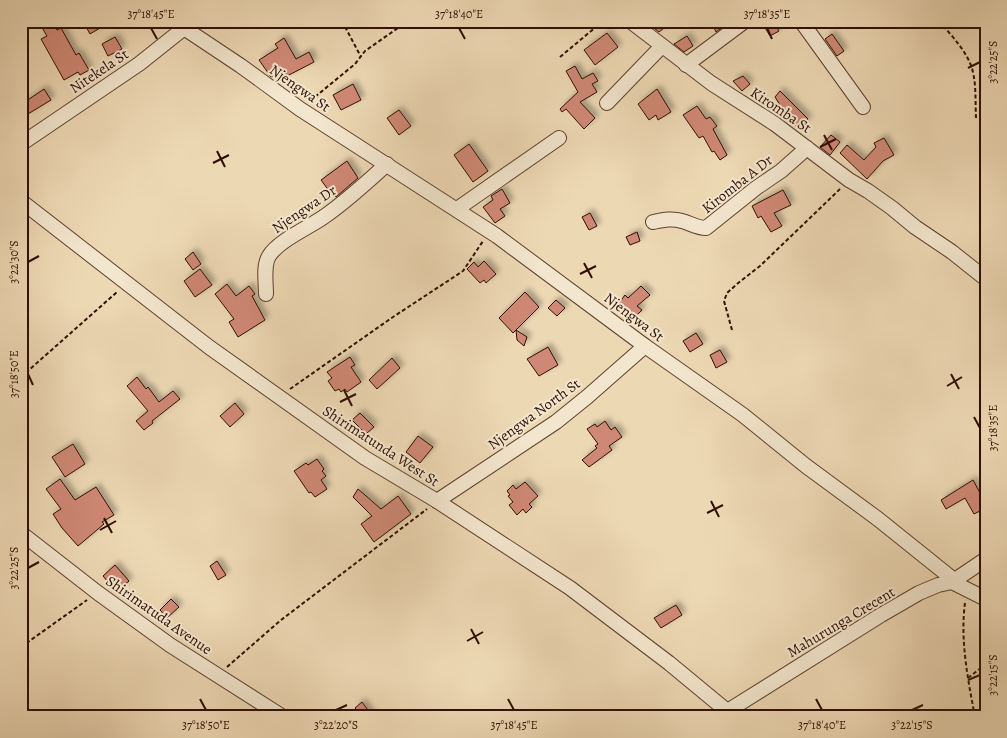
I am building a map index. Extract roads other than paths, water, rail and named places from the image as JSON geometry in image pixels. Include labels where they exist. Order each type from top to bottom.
[{"type":"street","name":"Kiromba St","points":[[630,21],[686,65],[775,124],[849,180],[892,208],[915,227],[952,252],[986,280]]},
{"type":"street","points":[[686,65],[745,21]]},
{"type":"street","points":[[801,21],[863,107]]},
{"type":"street","name":"Njengwa St","points":[[188,25],[300,109],[490,231],[645,346],[743,415],[806,466],[878,519],[953,581]]},
{"type":"street","name":"Nitekela St","points":[[21,144],[139,64],[188,25]]},
{"type":"street","points":[[607,103],[662,46]]},
{"type":"street","points":[[457,209],[559,138]]},
{"type":"street","name":"Kiromba A Dr","points":[[652,222],[674,219],[699,228],[706,228],[756,188],[781,171],[807,148]]},
{"type":"street","name":"Njengwa Dr","points":[[266,294],[266,268],[268,258],[274,249],[324,217],[355,194],[387,164]]},
{"type":"street","name":"Shirimatunda West St","points":[[21,201],[209,347],[319,427],[570,588],[669,662],[725,714]]},
{"type":"street","name":"Njengwa North St","points":[[437,501],[556,422],[645,346]]},
{"type":"street","name":"Shirimatuda Avenue","points":[[21,533],[98,593],[170,645],[283,717]]},
{"type":"street","name":"Mahurunga Crecent","points":[[725,714],[881,615],[919,593],[953,581],[986,559]]},
{"type":"street","points":[[953,581],[986,599]]},
{"type":"waterway","points":[[982,21],[986,25]]}]
